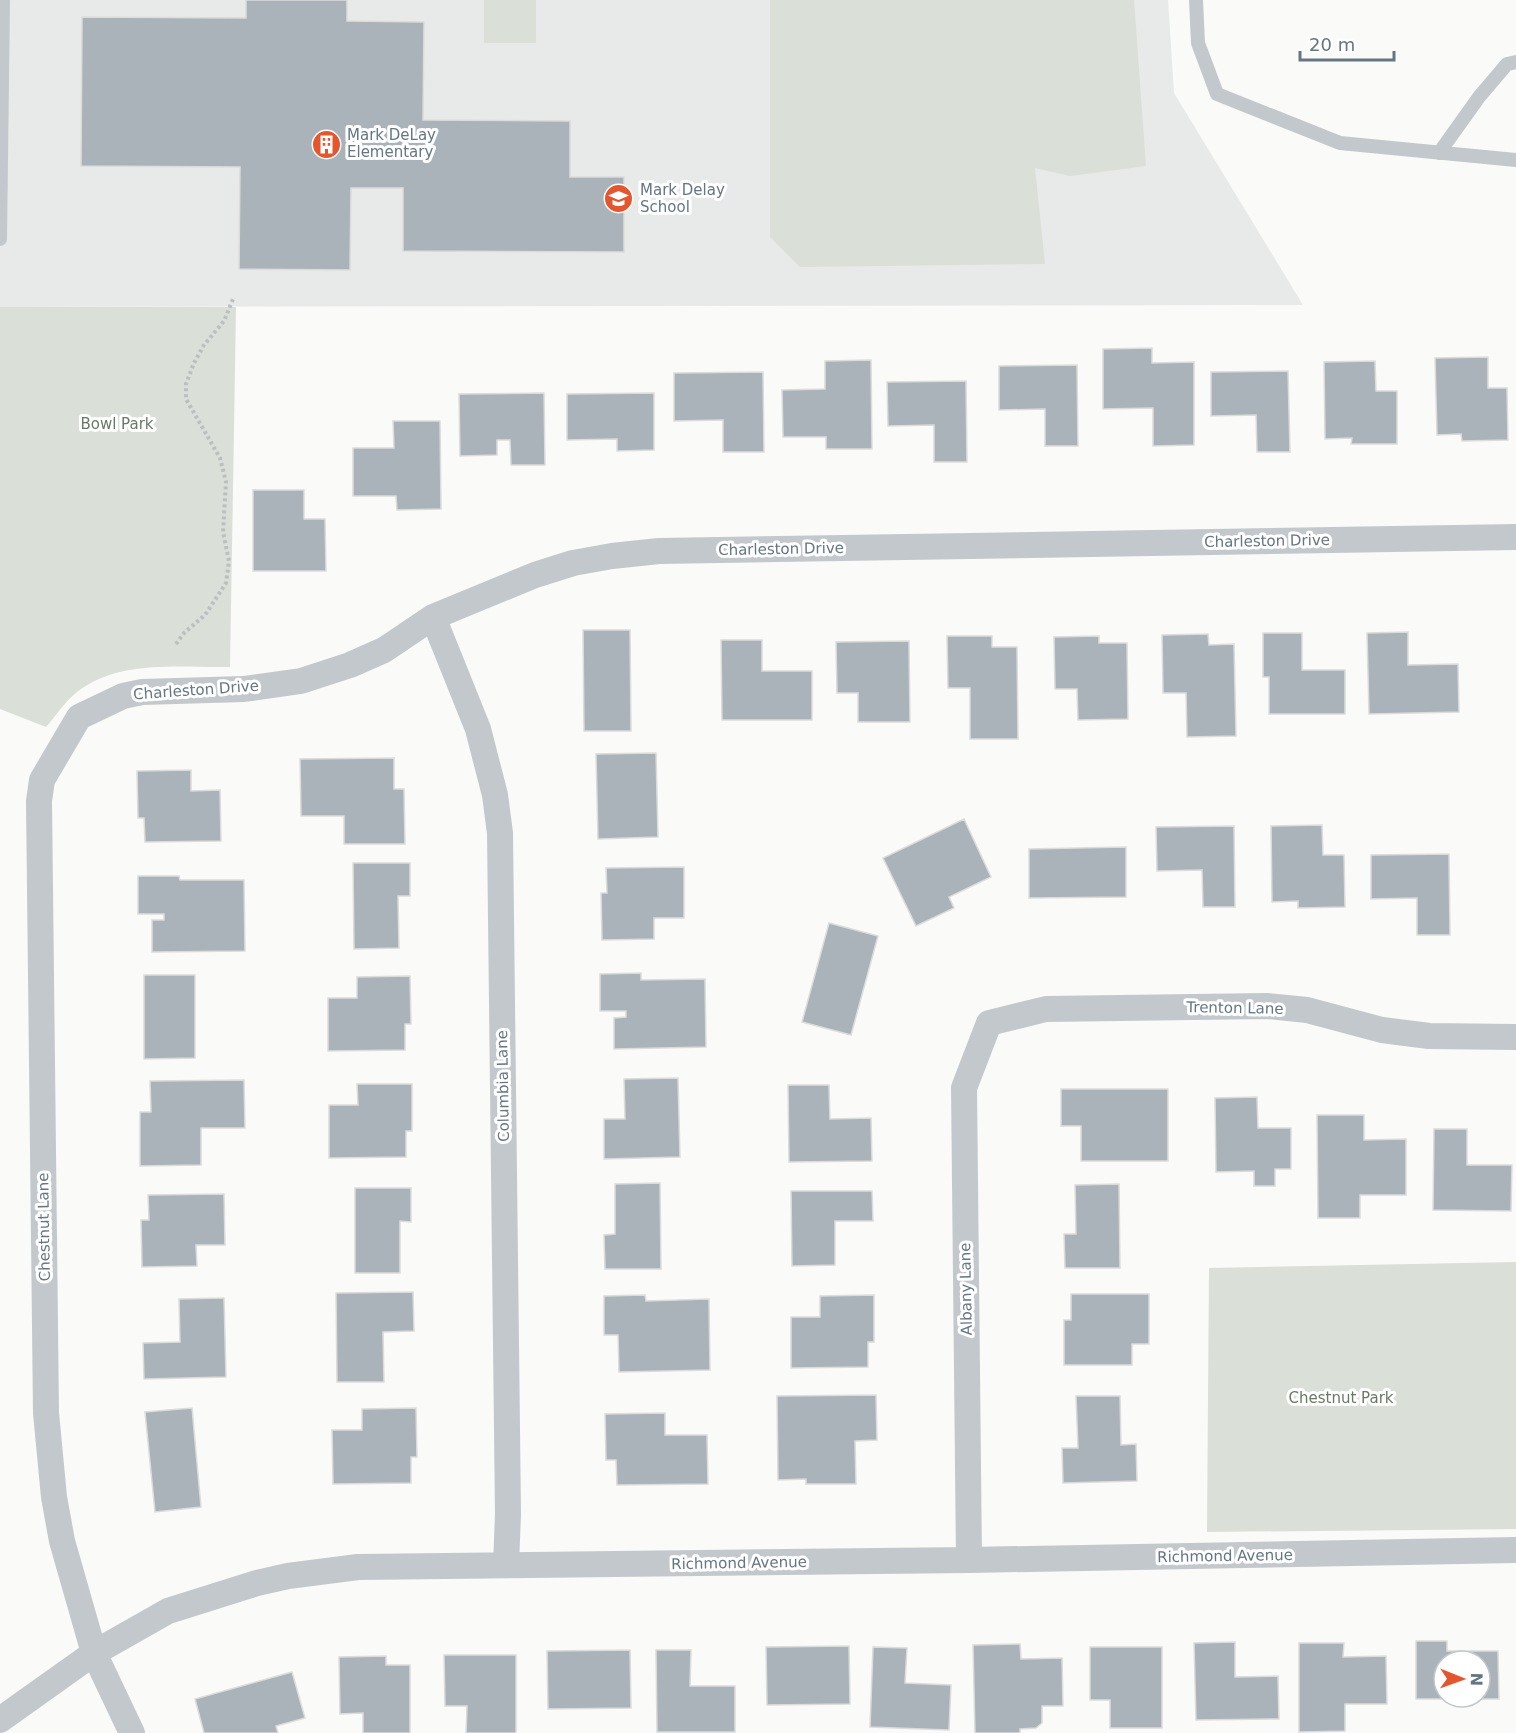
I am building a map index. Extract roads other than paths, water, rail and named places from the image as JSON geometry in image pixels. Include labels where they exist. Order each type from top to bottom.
[{"type":"street","name":"Charleston Drive","points":[[79,717],[123,696],[142,692],[244,689],[301,681],[350,665],[384,650],[433,617],[535,575],[612,556],[659,551],[1516,537]]},
{"type":"street","name":"Columbia Lane","points":[[433,617],[478,729],[495,795],[500,833],[508,1514],[506,1565]]},
{"type":"street","name":"Chestnut Lane","points":[[79,717],[42,780],[39,801],[46,1413],[54,1497],[62,1541],[94,1653],[132,1733]]},
{"type":"street","name":"Trenton Lane","points":[[989,1023],[1046,1009],[1267,1006],[1306,1011],[1382,1030],[1429,1036],[1516,1036]]},
{"type":"street","name":"Albany Lane","points":[[969,1560],[964,1088],[989,1023]]},
{"type":"street","name":"Richmond Avenue","points":[[0,1720],[94,1653],[168,1611],[257,1583],[288,1576],[358,1567],[969,1560],[1516,1550]]},
{"type":"lane","points":[[0,239],[3,0]]},
{"type":"lane","points":[[1196,0],[1198,43],[1217,94],[1341,144],[1516,160]]},
{"type":"lane","points":[[1439,153],[1479,97],[1507,64],[1516,62]]},
{"type":"place","name":"Mark DeLay Elementary","points":[[326,144]]},
{"type":"place","name":"Mark Delay School","points":[[619,199]]},
{"type":"park label","name":"Bowl Park","points":[[117,424]]},
{"type":"park label","name":"Chestnut Park","points":[[1341,1398]]}]
